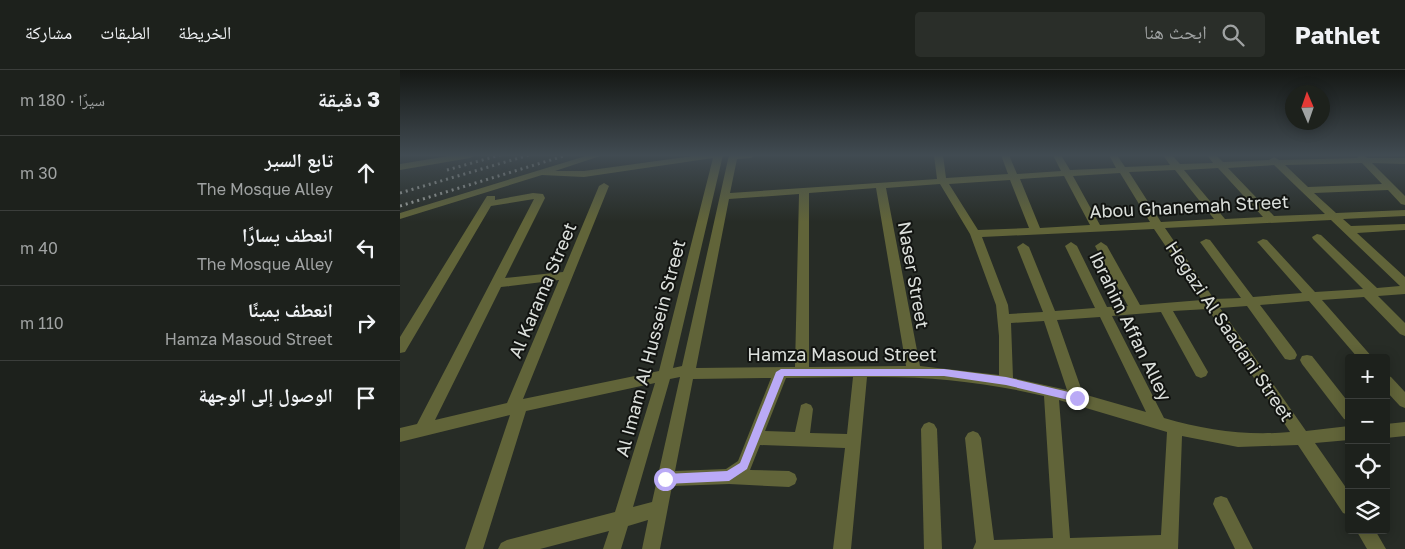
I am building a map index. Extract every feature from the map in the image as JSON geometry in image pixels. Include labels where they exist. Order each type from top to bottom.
[{"type":"street","points":[[400,216],[528,177]]},
{"type":"street","name":"Al Imam Al Hussein Street","points":[[612,549],[620,519],[642,456],[665,374],[713,177]]},
{"type":"street","name":"Al Imam Al Hussein Street","points":[[651,549],[729,177]]},
{"type":"street","points":[[725,196],[989,177]]},
{"type":"street","points":[[1014,177],[1036,232]]},
{"type":"street","points":[[1069,177],[1097,229]]},
{"type":"street","name":"Hegazi Al Saadani Street","points":[[1128,177],[1158,226],[1345,501]]},
{"type":"street","points":[[1185,177],[1223,223]]},
{"type":"street","points":[[1231,177],[1272,220]]},
{"type":"street","points":[[1292,177],[1405,284]]},
{"type":"street","points":[[1381,177],[1405,202]]},
{"type":"street","points":[[942,180],[975,234],[995,281],[1005,319],[1006,381]]},
{"type":"street","name":"Naser Street","points":[[880,184],[914,371]]},
{"type":"street","name":"Al Karama Street","points":[[474,549],[516,407],[604,186]]},
{"type":"street","points":[[400,348],[406,328],[498,187]]},
{"type":"street","points":[[400,225],[479,198],[498,187]]},
{"type":"street","points":[[1305,190],[1405,187]]},
{"type":"street","points":[[802,372],[804,190]]},
{"type":"street","points":[[422,430],[540,198],[539,196],[533,196],[487,204]]},
{"type":"street","name":"Abou Ghanemah Street","points":[[975,234],[1405,213]]},
{"type":"street","points":[[1347,230],[1405,227]]},
{"type":"street","points":[[1317,237],[1405,331]]},
{"type":"street","points":[[1206,242],[1290,355]]},
{"type":"street","points":[[1263,242],[1362,354]]},
{"type":"street","name":"Ibrahim Affan Alley","points":[[1071,246],[1158,422]]},
{"type":"street","points":[[1101,246],[1137,310]]},
{"type":"street","points":[[1023,247],[1050,316],[1077,398]]},
{"type":"street","points":[[1391,270],[1405,270]]},
{"type":"street","points":[[497,283],[568,275]]},
{"type":"street","points":[[1005,319],[1405,290]]},
{"type":"street","points":[[1165,308],[1201,372]]},
{"type":"street","points":[[1307,360],[1345,410]]},
{"type":"street","name":"Hamza Masoud Street","points":[[400,435],[665,374],[688,372],[914,371],[944,372],[1006,381],[1077,398],[1201,436],[1226,440],[1251,441],[1345,433]]},
{"type":"street","points":[[729,476],[744,466],[781,372]]},
{"type":"street","points":[[842,549],[861,372]]},
{"type":"street","points":[[1390,385],[1405,402]]},
{"type":"street","points":[[1051,391],[1055,547]]},
{"type":"street","points":[[802,439],[806,409]]},
{"type":"street","points":[[982,549],[1169,546],[1175,428]]},
{"type":"street","points":[[928,429],[933,549]]},
{"type":"street","points":[[1390,431],[1405,429]]},
{"type":"street","points":[[756,438],[853,441]]},
{"type":"street","points":[[973,438],[986,549]]},
{"type":"street","points":[[665,479],[729,476],[789,479]]},
{"type":"street","points":[[1221,504],[1244,549]]},
{"type":"street","points":[[507,549],[659,509]]},
{"type":"street","points":[[1367,534],[1377,549]]},
{"type":"railway","points":[[400,193],[453,177]]},
{"type":"railway","points":[[400,206],[494,177]]},
{"type":"route","points":[[665,479],[729,476],[744,466],[781,372],[944,372],[1006,381],[1077,398]]}]
